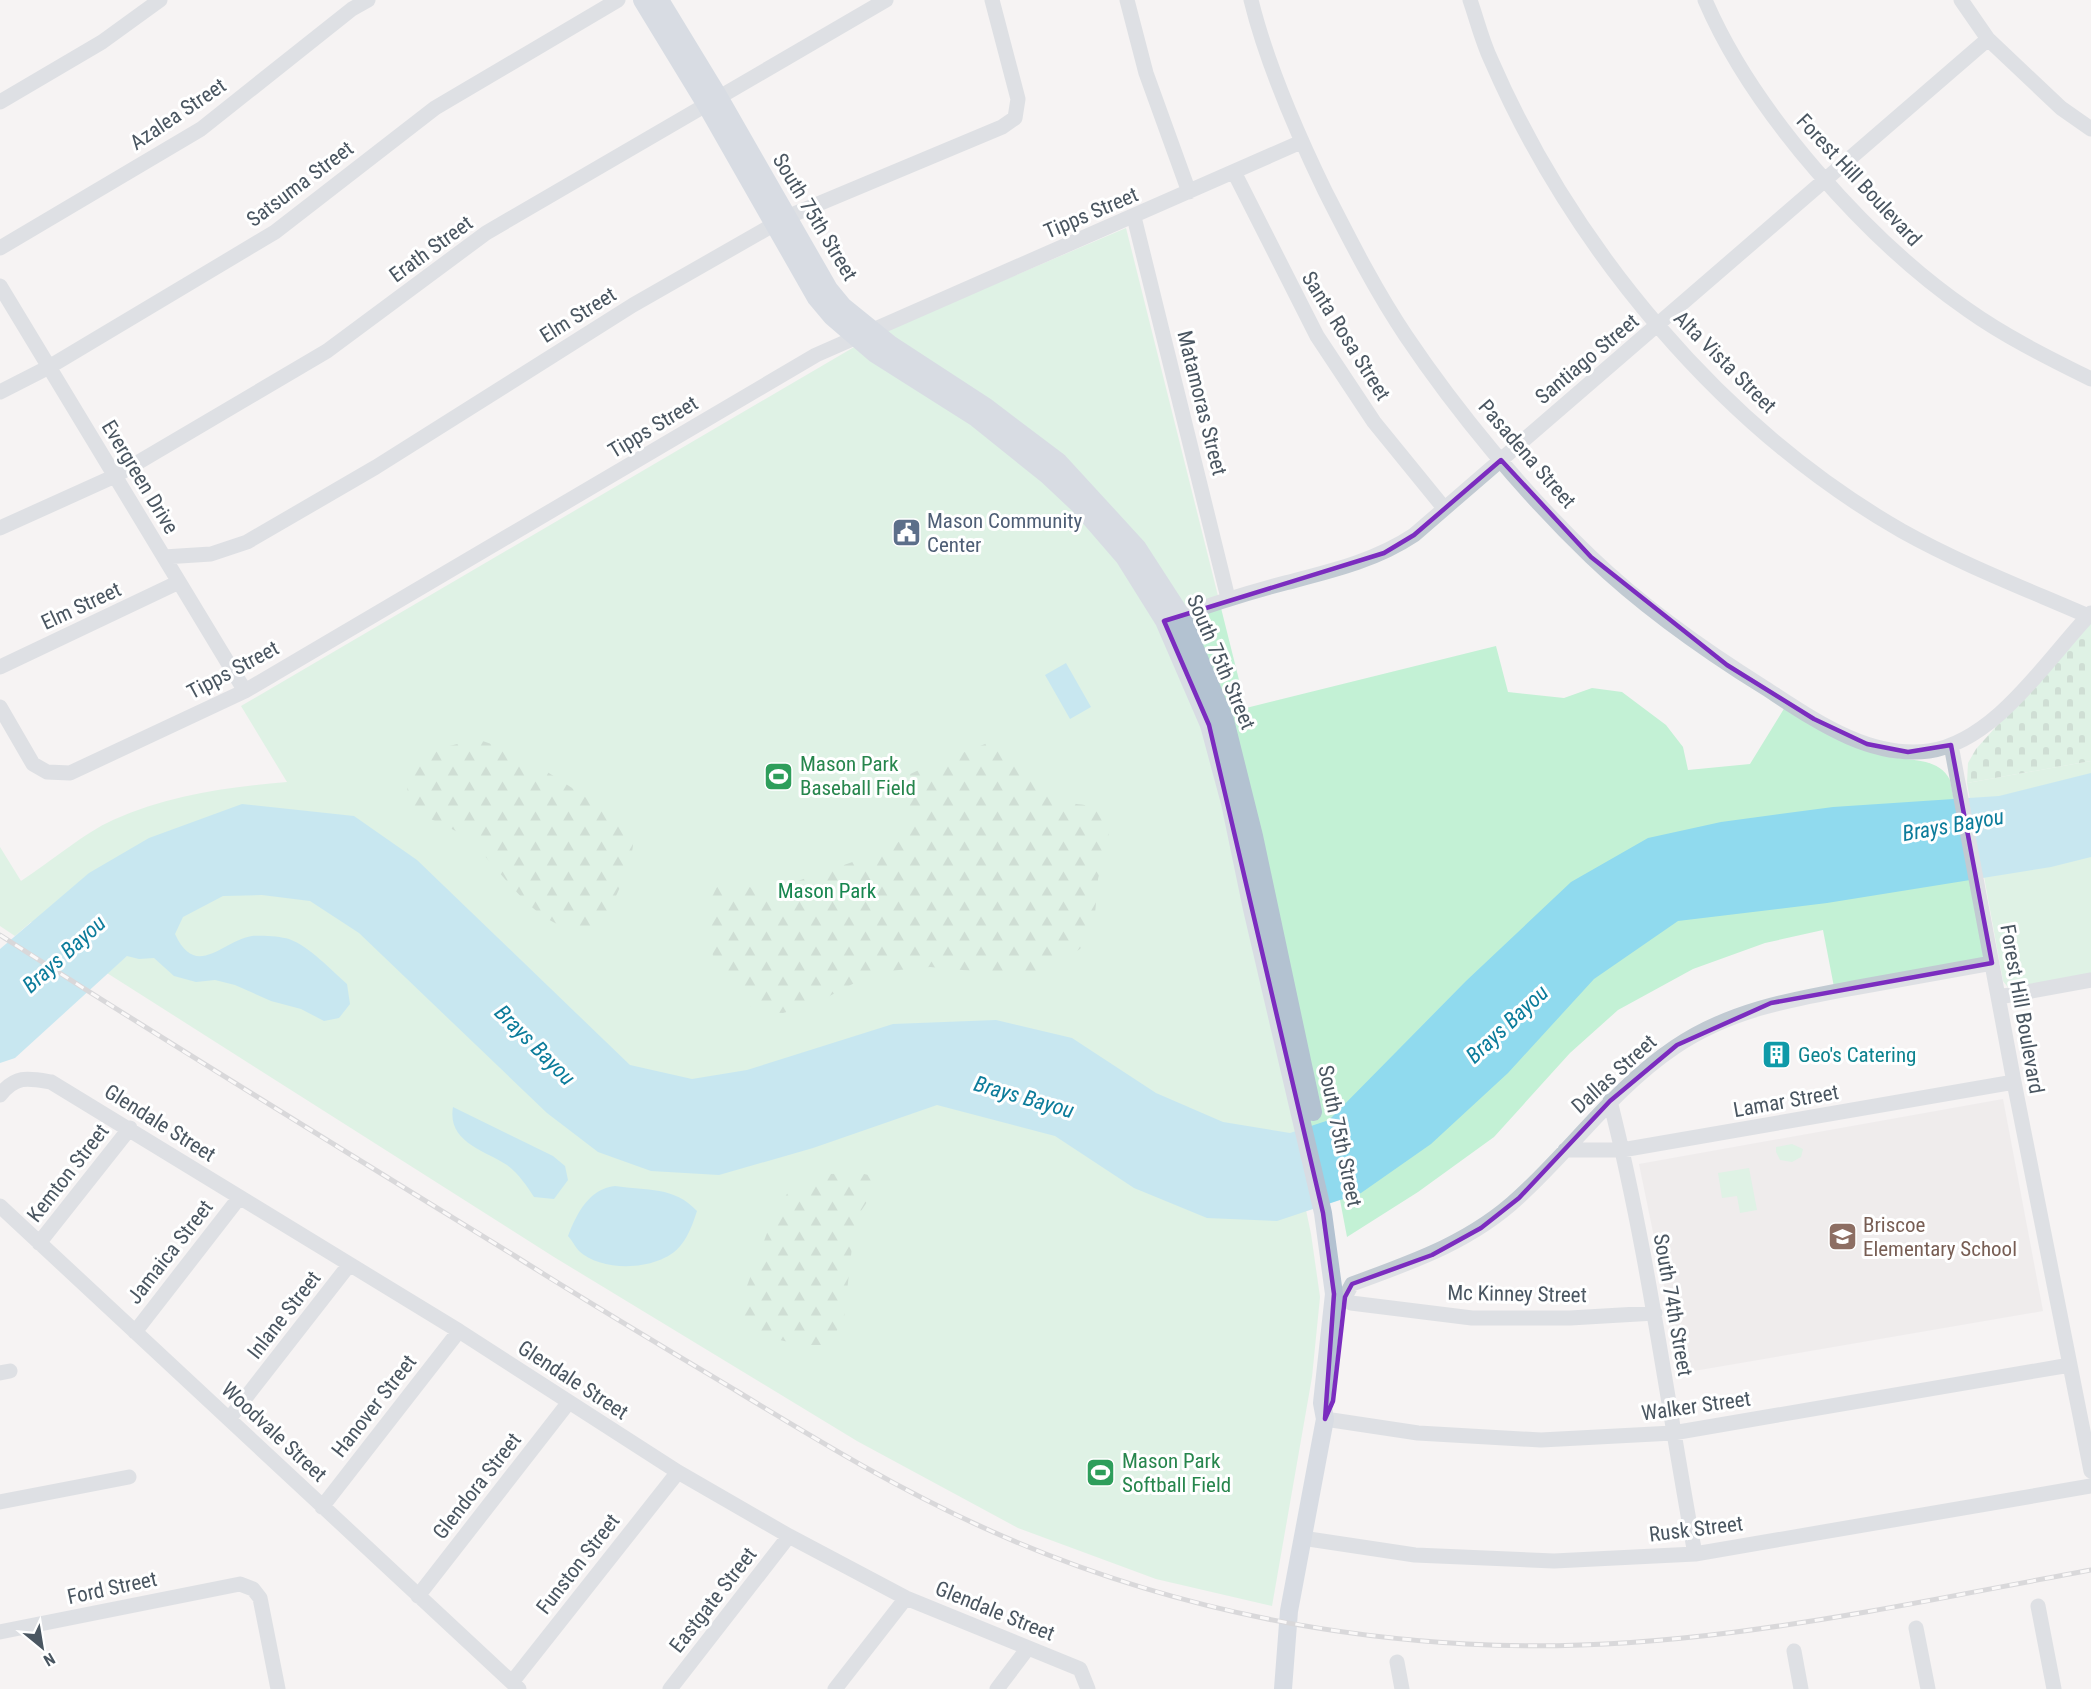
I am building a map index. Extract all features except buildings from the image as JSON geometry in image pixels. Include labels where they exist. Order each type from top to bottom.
[{"type":"main road","name":"South 75th Street","points":[[642,0],[712,101]]},
{"type":"main road","name":"South 75th Street","points":[[660,0],[712,101],[780,221],[816,298],[854,337],[875,354],[1053,469]]},
{"type":"main road","name":"South 75th Street","points":[[780,221],[843,306],[896,349],[985,406],[1053,469],[1079,505],[1124,556],[1172,618],[1209,725],[1230,803],[1252,909],[1304,1100],[1345,1297],[1332,1409],[1325,1419]]},
{"type":"main road","name":"South 75th Street","points":[[1283,1689],[1287,1622],[1325,1419],[1322,1403],[1334,1294],[1331,1229]]},
{"type":"street","points":[[0,102],[102,42],[160,0]]},
{"type":"street","name":"Azalea Street","points":[[0,248],[201,129],[352,9],[368,0]]},
{"type":"street","name":"Satsuma Street","points":[[0,392],[49,367],[274,232],[435,108],[618,0]]},
{"type":"street","name":"Erath Street","points":[[0,528],[115,476],[327,351],[486,233],[886,0]]},
{"type":"street","name":"Elm Street","points":[[164,557],[211,554],[248,542],[376,467],[633,305],[780,221],[1002,127],[1015,118],[1018,99],[992,0]]},
{"type":"street","points":[[1127,0],[1146,74],[1189,192]]},
{"type":"street","name":"Pasadena Street","points":[[1251,0],[1301,142],[1348,238],[1405,336],[1449,396],[1501,459],[1591,557],[1668,621],[1756,683],[1814,719],[1867,744],[1908,752],[1951,745]]},
{"type":"street","name":"Alta Vista Street","points":[[1470,0],[1490,59],[1536,152],[1587,235],[1659,326],[1704,378],[1762,430],[1825,479],[1902,530],[1983,570],[2089,614]]},
{"type":"street","name":"Forest Hill Boulevard","points":[[1705,0],[1715,24],[1762,102],[1880,239],[1928,282],[2006,335],[2091,380]]},
{"type":"street","points":[[1961,0],[1988,39],[2061,108],[2091,129]]},
{"type":"street","name":"Santiago Street","points":[[1172,618],[1228,598],[1357,563],[1384,553],[1414,535],[1659,326],[1988,39]]},
{"type":"street","name":"Tipps Street","points":[[0,707],[33,764],[47,772],[70,773],[244,691],[816,355],[1301,142]]},
{"type":"street","name":"Santa Rosa Street","points":[[1234,172],[1290,288],[1323,345],[1374,422],[1444,508]]},
{"type":"street","name":"Matamoras Street","points":[[1134,217],[1228,598]]},
{"type":"street","name":"Evergreen Drive","points":[[0,286],[244,691]]},
{"type":"street","name":"Elm Street","points":[[0,667],[179,582]]},
{"type":"street","points":[[1951,745],[1972,736],[1989,724],[2089,614]]},
{"type":"street","name":"Forest Hill Boulevard","points":[[1951,745],[2014,1082],[2091,1471]]},
{"type":"street","name":"Dallas Street","points":[[1345,1297],[1352,1284],[1432,1255],[1481,1228],[1519,1198],[1610,1101],[1644,1069],[1677,1045],[1722,1021],[1771,1003],[1992,963]]},
{"type":"street","points":[[1999,997],[2091,980]]},
{"type":"street","name":"Glendale Street","points":[[0,1095],[8,1086],[26,1077],[54,1084],[130,1128],[239,1198],[459,1331],[678,1472],[789,1536],[906,1598],[1080,1669],[1086,1684]]},
{"type":"street","name":"Lamar Street","points":[[1565,1150],[1622,1150],[2014,1082]]},
{"type":"street","name":"South 74th Street","points":[[1610,1101],[1655,1312],[1672,1433],[1695,1554]]},
{"type":"street","name":"Kemton Street","points":[[39,1243],[130,1128]]},
{"type":"street","name":"Jamaica Street","points":[[135,1332],[239,1198]]},
{"type":"street","name":"Woodvale Street","points":[[0,1206],[515,1686]]},
{"type":"street","name":"Inlane Street","points":[[229,1419],[349,1265]]},
{"type":"street","name":"Mc Kinney Street","points":[[1345,1297],[1351,1303],[1472,1318],[1570,1318],[1655,1312]]},
{"type":"street","name":"Hanover Street","points":[[322,1507],[459,1331]]},
{"type":"street","name":"Walker Street","points":[[1325,1419],[1419,1432],[1541,1440],[1672,1433],[2070,1365]]},
{"type":"street","name":"Glendora Street","points":[[418,1596],[568,1402]]},
{"type":"street","name":"Funston Street","points":[[515,1686],[678,1472]]},
{"type":"street","points":[[0,1502],[129,1477]]},
{"type":"street","name":"Rusk Street","points":[[1302,1538],[1414,1555],[1554,1561],[1695,1554],[2091,1486]]},
{"type":"street","name":"Eastgate Street","points":[[670,1689],[789,1536]]},
{"type":"street","name":"Ford Street","points":[[0,1632],[240,1584],[253,1589],[260,1598],[278,1689]]},
{"type":"street","points":[[835,1689],[906,1598]]},
{"type":"street","points":[[2038,1606],[2054,1689]]},
{"type":"street","points":[[1916,1629],[1928,1689]]},
{"type":"street","points":[[997,1689],[1028,1648]]},
{"type":"street","points":[[1794,1651],[1802,1689]]},
{"type":"street","points":[[1397,1662],[1402,1689]]},
{"type":"highlighted area","points":[[1501,460],[1591,557],[1727,665],[1814,719],[1867,744],[1908,752],[1951,745],[1992,963],[1771,1003],[1677,1045],[1610,1101],[1519,1198],[1481,1228],[1432,1255],[1352,1284],[1345,1297],[1333,1401],[1325,1419],[1334,1294],[1323,1213],[1209,725],[1164,621],[1384,553],[1414,535]]},
{"type":"shaded area","name":"Briscoe Elementary School","points":[[2003,1099],[2043,1311],[1682,1373],[1639,1164]]},
{"type":"green space","name":"Mason Park","points":[[1126,228],[1246,708],[1496,646],[1508,692],[1564,698],[1592,688],[1622,692],[1666,725],[1683,747],[1688,770],[1750,764],[1785,707],[1880,754],[1928,763],[1944,772],[1950,780],[1985,954],[1980,960],[1834,987],[1823,930],[1765,943],[1693,969],[1618,1010],[1570,1053],[1494,1137],[1418,1192],[1347,1237],[1340,1200],[1290,1133],[1311,1234],[1320,1297],[1312,1377],[1272,1606],[1156,1579],[1018,1528],[857,1441],[554,1257],[107,973],[158,929],[31,922],[15,936],[0,926],[0,847],[21,881],[90,832],[134,811],[198,794],[287,782],[241,706],[873,336]]},
{"type":"green space","points":[[2091,621],[2091,761],[1967,783],[1968,763],[1976,749]]},
{"type":"green space","points":[[476,739],[492,744],[538,766],[616,817],[629,830],[632,835],[632,853],[618,892],[603,921],[576,929],[560,925],[545,917],[516,891],[465,837],[409,806],[407,785],[420,762],[442,748]]},
{"type":"green space","points":[[990,742],[1011,754],[1048,792],[1065,801],[1098,809],[1112,820],[1098,879],[1094,926],[1080,949],[1049,969],[1016,975],[930,967],[870,975],[814,1004],[783,1013],[760,1012],[744,1003],[713,956],[708,933],[709,903],[717,887],[730,883],[754,888],[792,883],[890,849],[910,832],[905,799],[906,776]]},
{"type":"green space","points":[[2091,761],[2091,975],[2010,990],[2003,981],[1967,783]]},
{"type":"green space","points":[[1792,1144],[1803,1149],[1801,1157],[1792,1162],[1780,1160],[1776,1147]]},
{"type":"green space","points":[[1749,1168],[1757,1210],[1740,1213],[1737,1196],[1722,1198],[1718,1173]]},
{"type":"green space","points":[[860,1173],[877,1177],[883,1184],[869,1199],[855,1220],[844,1318],[829,1345],[802,1345],[757,1335],[743,1316],[745,1291],[772,1220],[788,1192],[830,1174]]},
{"type":"water","points":[[1066,663],[1091,707],[1070,719],[1045,675]]},
{"type":"water","name":"Brays Bayou","points":[[2091,773],[2091,857],[2051,867],[1827,903],[1678,921],[1594,979],[1508,1073],[1431,1144],[1361,1193],[1277,1221],[1207,1218],[1134,1188],[1055,1136],[937,1105],[813,1148],[719,1175],[651,1171],[598,1152],[547,1113],[359,933],[310,901],[262,895],[223,896],[183,917],[175,934],[183,947],[192,954],[201,956],[252,936],[281,937],[305,947],[347,984],[350,1004],[339,1018],[324,1021],[301,1009],[271,1001],[235,985],[215,980],[196,982],[174,976],[154,958],[139,959],[127,956],[15,1058],[0,1063],[0,949],[89,873],[149,838],[242,804],[354,816],[417,860],[630,1065],[692,1079],[747,1070],[893,1024],[996,1020],[1072,1038],[1156,1093],[1223,1122],[1290,1133],[1329,1120],[1466,981],[1571,882],[1648,838],[1721,822],[1833,807],[1999,796]]},
{"type":"water","points":[[453,1107],[553,1156],[565,1166],[568,1180],[554,1199],[534,1197],[511,1168],[461,1137],[453,1119]]},
{"type":"water","points":[[615,1186],[669,1193],[679,1197],[697,1211],[689,1233],[672,1254],[646,1264],[616,1266],[589,1258],[579,1251],[568,1236],[575,1219],[591,1197],[606,1188]]},
{"type":"railway","points":[[0,935],[192,1057],[571,1291],[863,1466],[991,1531],[1048,1555],[1164,1594],[1284,1622],[1345,1632],[1467,1644],[1546,1646],[1625,1643],[1781,1626],[2091,1570]]},
{"type":"place","name":"Mason Community Center","points":[[906,533]]},
{"type":"place","name":"Mason Park Baseball Field","points":[[779,776]]},
{"type":"place","name":"Geo's Catering","points":[[1777,1055]]},
{"type":"place","name":"Briscoe Elementary School","points":[[1842,1237]]},
{"type":"place","name":"Mason Park Softball Field","points":[[1101,1473]]}]
